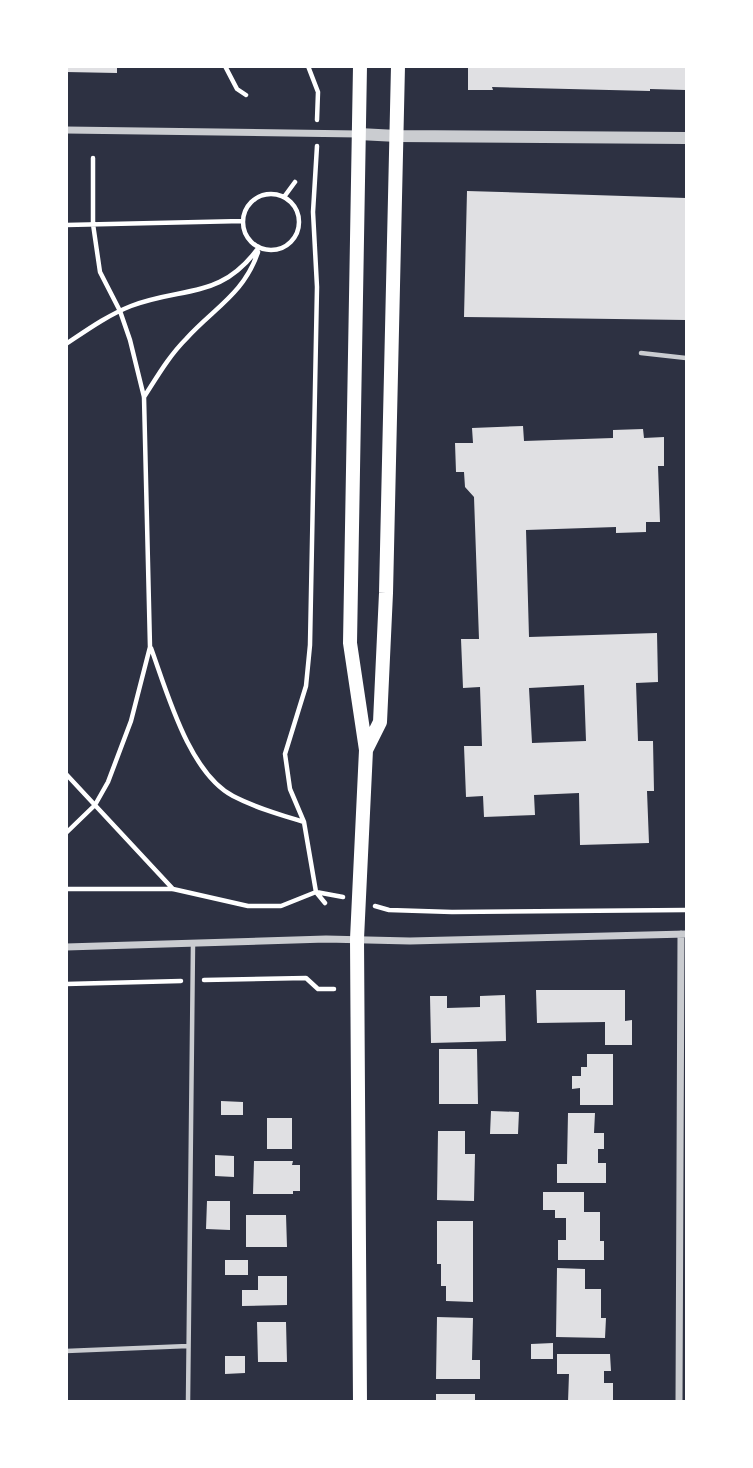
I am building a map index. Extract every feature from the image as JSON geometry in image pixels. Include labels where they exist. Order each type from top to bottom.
[{"type":"main road","points":[[360,66],[350,643],[366,750],[357,939],[360,1402]]},
{"type":"main road","points":[[366,750],[380,722],[386,593],[398,66]]},
{"type":"street","points":[[66,130],[687,138]]},
{"type":"street","points":[[66,947],[357,939],[410,942],[684,934],[679,1402]]},
{"type":"lane","points":[[641,352],[687,358]]},
{"type":"lane","points":[[188,1402],[193,944]]},
{"type":"lane","points":[[66,1351],[188,1346]]},
{"type":"path","points":[[225,66],[237,89],[246,95]]},
{"type":"path","points":[[308,66],[318,92],[318,102]]},
{"type":"path","points":[[66,833],[95,805],[118,759],[150,647],[144,397],[120,311],[100,272],[93,224],[93,159]]},
{"type":"path","points":[[316,161],[313,212],[317,287],[309,659],[306,686],[285,754],[290,789],[304,822],[316,892],[325,903]]},
{"type":"path","points":[[284,197],[295,182]]},
{"type":"path","points":[[274,194],[284,197],[295,208],[298,216],[296,233],[284,246],[275,249],[260,247],[247,236],[243,221],[249,204],[256,198],[274,194]]},
{"type":"path","points":[[66,225],[243,221]]},
{"type":"path","points":[[66,344],[120,311],[151,300],[211,287],[241,268],[260,247]]},
{"type":"path","points":[[144,397],[184,341],[232,297],[246,280],[260,247]]},
{"type":"path","points":[[150,647],[189,746],[206,771],[232,796],[304,822]]},
{"type":"path","points":[[66,774],[173,889]]},
{"type":"path","points":[[66,889],[173,889],[248,906],[281,906],[316,892],[331,894]]},
{"type":"path","points":[[389,910],[687,910]]},
{"type":"building","points":[[66,66],[117,66],[117,73],[66,72]]},
{"type":"building","points":[[468,66],[686,66],[686,90],[492,87],[493,90],[468,90]]},
{"type":"building","points":[[467,191],[686,198],[686,320],[464,317]]},
{"type":"building","points":[[523,426],[524,441],[613,438],[613,430],[643,429],[644,438],[664,437],[664,466],[658,466],[660,522],[646,522],[646,532],[616,533],[616,527],[526,530],[529,637],[657,633],[658,682],[636,683],[638,741],[653,741],[654,791],[647,791],[649,843],[580,845],[579,793],[534,795],[535,815],[484,817],[483,796],[466,797],[464,746],[482,746],[480,687],[463,688],[461,639],[479,639],[474,497],[465,487],[464,472],[456,472],[455,443],[473,443],[472,428]],"holes":[[[584,685],[586,741],[532,743],[529,688]]]},
{"type":"building","points":[[536,990],[625,990],[625,1021],[632,1020],[632,1045],[605,1045],[605,1022],[537,1023]]},
{"type":"building","points":[[505,995],[506,1041],[431,1043],[430,996],[447,996],[447,1008],[480,1007],[480,996]]},
{"type":"building","points":[[439,1049],[477,1049],[478,1104],[439,1104]]},
{"type":"building","points":[[587,1054],[613,1054],[613,1105],[580,1105],[580,1088],[572,1089],[572,1076],[581,1076],[581,1067],[587,1067]]},
{"type":"building","points":[[221,1101],[243,1102],[243,1115],[221,1115]]},
{"type":"building","points":[[491,1111],[519,1112],[518,1134],[490,1134]]},
{"type":"building","points":[[568,1113],[595,1113],[594,1133],[604,1133],[604,1149],[598,1149],[598,1163],[606,1163],[606,1183],[557,1183],[557,1164],[567,1164]]},
{"type":"building","points":[[267,1118],[292,1118],[292,1149],[267,1149]]},
{"type":"building","points":[[438,1131],[465,1131],[465,1154],[475,1154],[474,1201],[437,1200]]},
{"type":"building","points":[[215,1155],[234,1156],[234,1177],[215,1176]]},
{"type":"building","points":[[254,1161],[293,1161],[292,1165],[300,1165],[300,1191],[293,1191],[293,1194],[253,1194]]},
{"type":"building","points":[[543,1192],[584,1192],[584,1212],[600,1212],[600,1241],[604,1241],[604,1260],[558,1260],[558,1240],[566,1240],[566,1218],[555,1218],[555,1210],[543,1210]]},
{"type":"building","points":[[207,1201],[230,1201],[230,1230],[206,1229]]},
{"type":"building","points":[[246,1215],[286,1215],[287,1247],[246,1247]]},
{"type":"building","points":[[437,1221],[473,1221],[473,1302],[446,1301],[446,1286],[441,1286],[441,1264],[437,1264]]},
{"type":"building","points":[[225,1260],[248,1260],[248,1275],[225,1275]]},
{"type":"building","points":[[557,1268],[585,1269],[585,1289],[601,1289],[601,1318],[606,1318],[605,1338],[556,1337]]},
{"type":"building","points":[[258,1276],[287,1276],[287,1305],[242,1306],[242,1290],[258,1290]]},
{"type":"building","points":[[437,1317],[473,1318],[472,1360],[480,1360],[480,1379],[436,1379]]},
{"type":"building","points":[[257,1322],[286,1322],[287,1362],[258,1362]]},
{"type":"building","points":[[553,1343],[553,1359],[531,1359],[531,1344]]},
{"type":"building","points":[[557,1354],[610,1354],[611,1371],[604,1371],[604,1383],[613,1383],[613,1402],[568,1402],[569,1374],[557,1374]]},
{"type":"building","points":[[225,1356],[245,1356],[245,1373],[225,1374]]},
{"type":"building","points":[[436,1394],[475,1394],[475,1402],[436,1402]]}]
